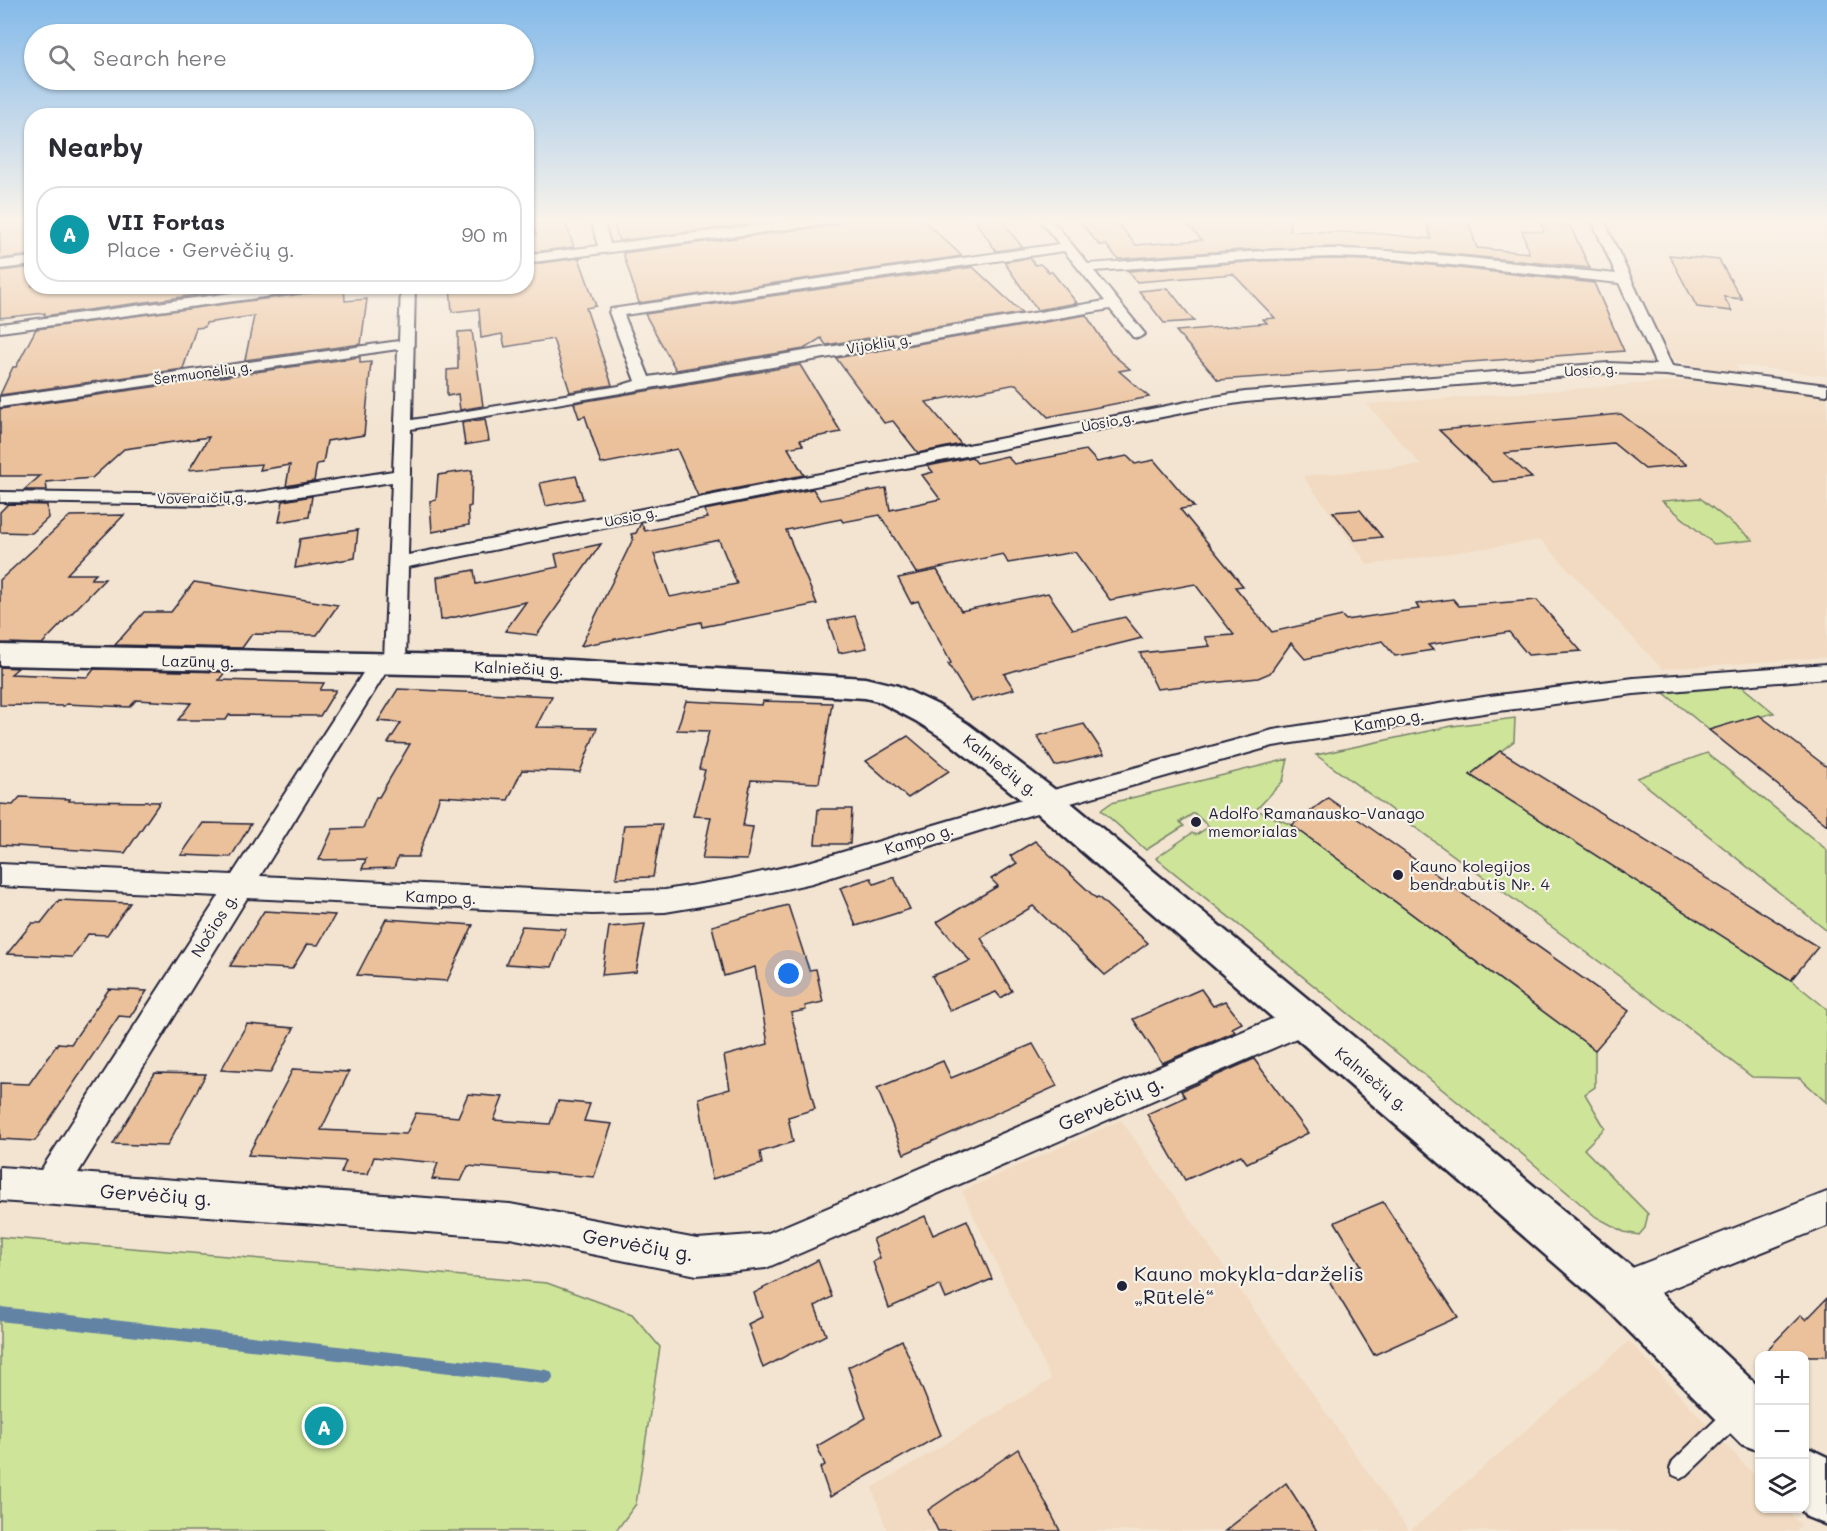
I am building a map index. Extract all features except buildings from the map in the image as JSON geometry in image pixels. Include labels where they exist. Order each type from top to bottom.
[{"type":"street","points":[[644,383],[616,312],[766,290]]},
{"type":"street","points":[[1103,290],[1138,334]]},
{"type":"street","points":[[1628,290],[1665,370]]},
{"type":"street","points":[[191,303],[194,294]]},
{"type":"street","points":[[0,328],[258,294]]},
{"type":"street","points":[[388,664],[398,564],[408,294]]},
{"type":"street","name":"Vijoklių g.","points":[[402,426],[1114,304]]},
{"type":"street","name":"Šermuonėlių g.","points":[[0,402],[406,344]]},
{"type":"street","name":"Uosio g.","points":[[398,564],[1245,397],[1608,368],[1665,370],[1827,390]]},
{"type":"street","name":"Voveraičių g.","points":[[0,496],[214,500],[253,498],[402,475]]},
{"type":"street","name":"Lazūnų g.","points":[[0,655],[388,664]]},
{"type":"street","name":"Kalniečių g.","points":[[388,664],[539,668],[810,683],[865,688],[887,693],[927,713],[957,732],[1046,801],[1622,1290],[1751,1416]]},
{"type":"street","name":"Nočios g.","points":[[50,1187],[238,888],[388,664]]},
{"type":"street","name":"Kampo g.","points":[[0,875],[592,903],[665,901],[731,890],[812,872],[1046,801],[1273,738],[1490,704],[1634,686],[1827,671]]},
{"type":"street","name":"Gervėčių g.","points":[[0,1184],[510,1221],[697,1257],[766,1251],[1304,1020]]},
{"type":"street","points":[[1622,1290],[1827,1209]]},
{"type":"street","points":[[1809,1478],[1827,1497]]},
{"type":"lane","points":[[1680,1468],[1751,1416]]},
{"type":"shaded area","points":[[1638,290],[1827,290],[1827,376],[1736,365],[1741,375],[1710,371],[1675,360],[1667,354]]},
{"type":"shaded area","points":[[1693,380],[1827,396],[1827,657],[1662,669],[1541,540],[1368,565],[1303,476],[1421,465],[1367,404]]},
{"type":"shaded area","name":"Kauno mokykla-darželis „Rūtelė“","points":[[1121,1120],[1409,1531],[887,1531],[872,1488],[1051,1380],[962,1191]]},
{"type":"shaded area","points":[[1629,1341],[1755,1476],[1755,1513],[1790,1513],[1801,1525],[1796,1531],[1410,1531]]},
{"type":"green space","points":[[1700,498],[1753,540],[1714,544],[1662,501]]},
{"type":"green space","points":[[1739,684],[1774,713],[1709,730],[1663,692]]},
{"type":"green space","points":[[1515,718],[1514,741],[1470,775],[1791,980],[1827,1009],[1827,1103],[1800,1078],[1752,1077],[1660,1006],[1316,755],[1452,726]]},
{"type":"green space","points":[[1707,753],[1827,850],[1827,931],[1637,778]]},
{"type":"green space","points":[[1288,759],[1283,781],[1256,810],[1292,825],[1595,1050],[1595,1087],[1585,1094],[1605,1128],[1584,1149],[1648,1214],[1645,1228],[1639,1235],[1624,1232],[1596,1217],[1522,1154],[1156,858],[1192,833],[1196,835],[1209,827],[1194,813],[1180,822],[1184,826],[1146,850],[1101,810],[1111,803]]},
{"type":"green space","points":[[0,1237],[547,1283],[632,1314],[660,1347],[636,1504],[616,1531],[0,1531]]},
{"type":"waterway","points":[[0,1314],[546,1377]]},
{"type":"place","name":"Adolfo Ramanausko-Vanago memorialas","points":[[1196,822]]},
{"type":"place","name":"Kauno kolegijos bendrabutis Nr. 4","points":[[1398,875]]},
{"type":"place","name":"Kauno mokykla-darželis „Rūtelė“","points":[[1122,1286]]},
{"type":"place","name":"VII Fortas","points":[[324,1426]]}]
